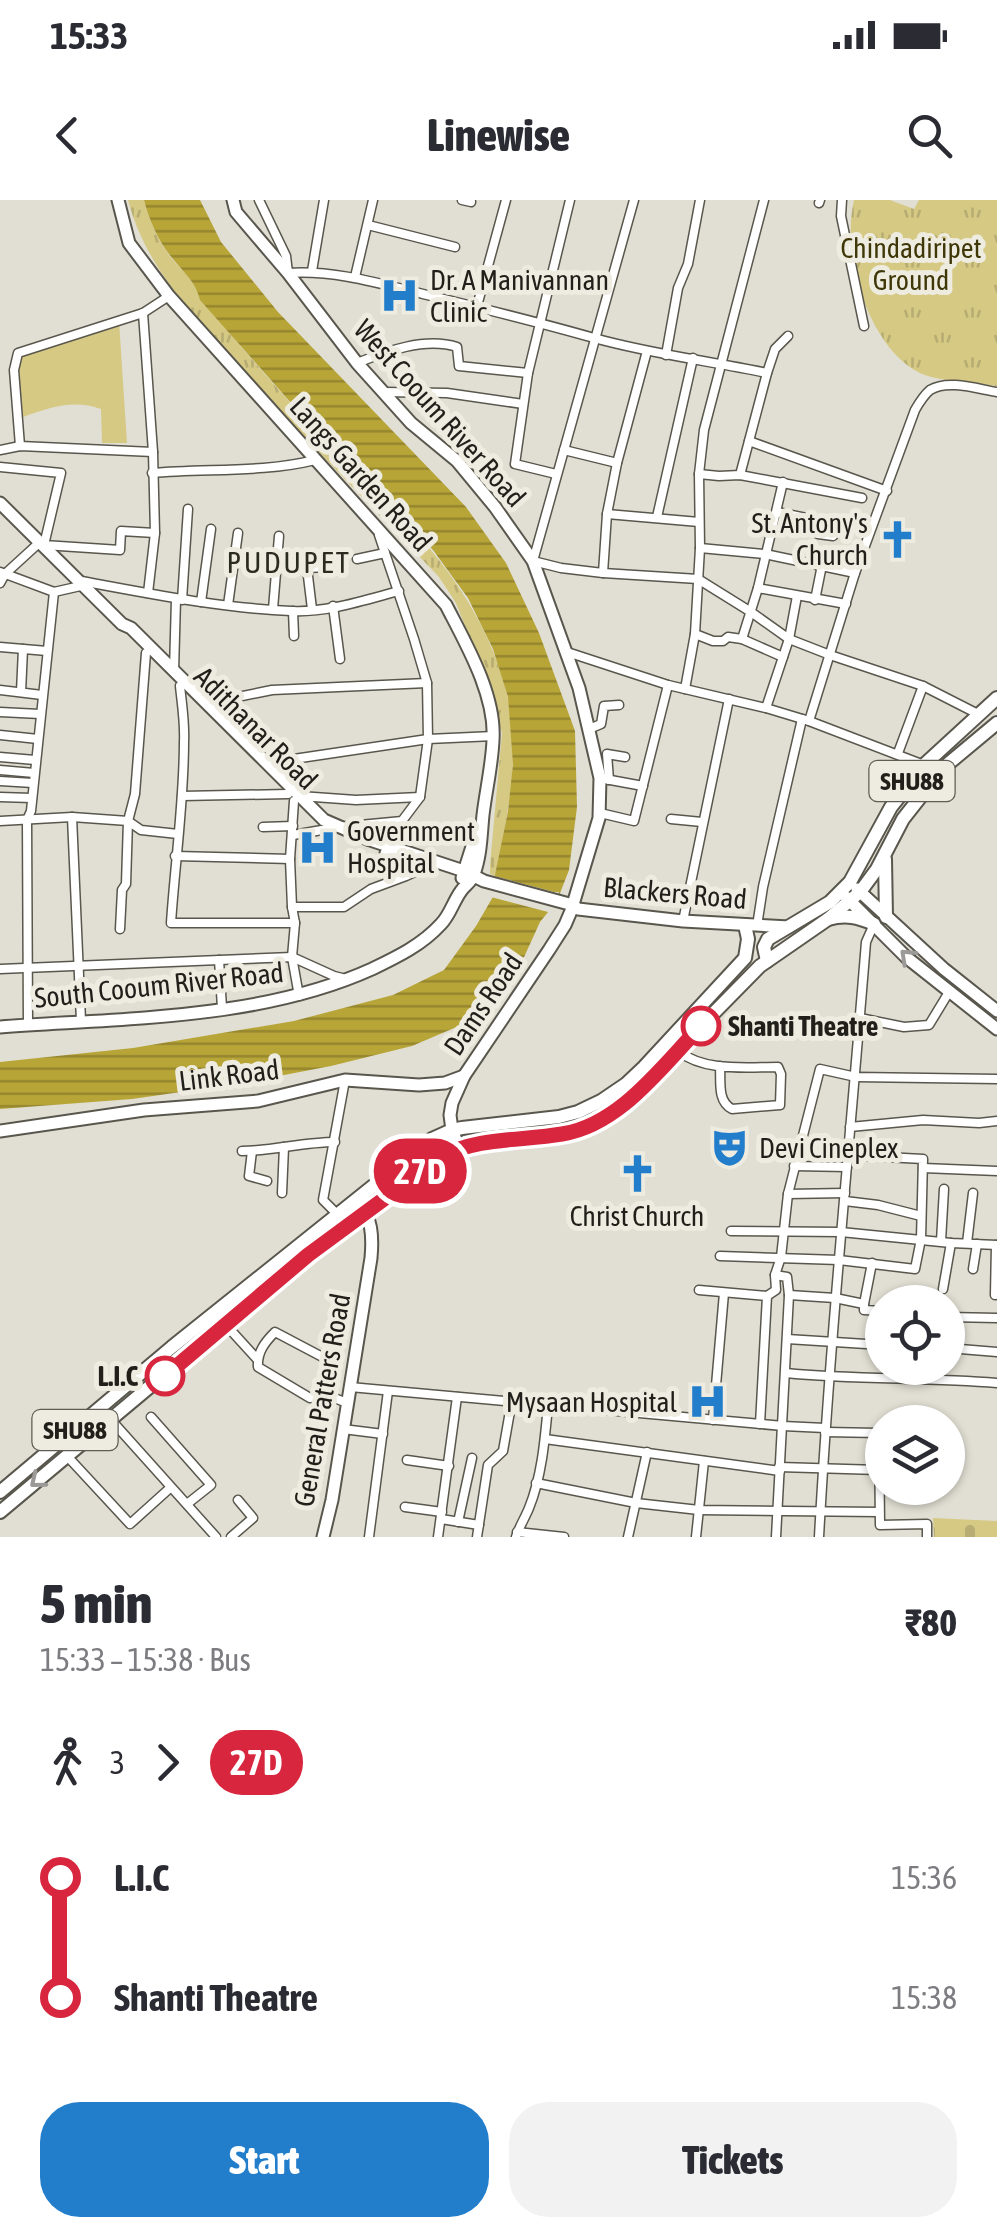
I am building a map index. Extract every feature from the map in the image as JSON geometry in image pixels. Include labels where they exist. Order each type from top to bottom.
[{"type":"main road","name":"SHU88","points":[[790,928],[850,892],[891,807],[924,765],[997,698]]},
{"type":"main road","name":"SHU88","points":[[0,1492],[261,1275],[354,1211],[460,1147],[578,1130],[620,1106],[764,964],[828,918],[850,892],[877,870],[903,819],[929,786],[997,722]]},
{"type":"main road","points":[[828,918],[880,920],[885,851]]},
{"type":"main road","points":[[751,925],[745,958],[764,964],[768,939],[790,928]]},
{"type":"main road","name":"SHU88","points":[[0,1512],[308,1255],[432,1140],[452,1130],[562,1116],[601,1101],[626,1084],[745,958]]},
{"type":"main road","points":[[562,1116],[578,1130],[583,1109]]},
{"type":"main road","points":[[150,1367],[161,1379]]},
{"type":"street","name":"Langs Garden Road","points":[[118,200],[129,244],[169,296],[446,606],[473,658],[494,736],[481,843],[471,881]]},
{"type":"street","name":"West Cooum River Road","points":[[233,200],[236,212],[357,363],[411,423],[456,460],[533,560],[567,652],[605,779],[574,908]]},
{"type":"street","points":[[260,200],[286,256],[288,273],[312,271],[355,277],[647,351],[768,373]]},
{"type":"street","points":[[312,271],[324,200]]},
{"type":"street","points":[[355,277],[373,200]]},
{"type":"street","points":[[477,306],[506,200]]},
{"type":"street","points":[[556,474],[515,464],[528,373],[570,200]]},
{"type":"street","points":[[634,200],[533,560],[603,573],[698,579],[788,639],[922,686],[978,714]]},
{"type":"street","points":[[666,355],[700,200]]},
{"type":"street","points":[[686,689],[696,634],[699,474],[704,430],[764,200]]},
{"type":"street","points":[[842,200],[841,216],[864,326]]},
{"type":"street","points":[[368,225],[455,246]]},
{"type":"street","points":[[20,446],[14,370],[18,353],[143,312],[169,296]]},
{"type":"street","points":[[143,312],[155,533],[148,594]]},
{"type":"street","points":[[740,474],[775,349],[788,336]]},
{"type":"street","points":[[357,363],[384,352],[437,342],[457,347],[460,366],[528,373]]},
{"type":"street","points":[[603,573],[607,514],[617,463],[647,351]]},
{"type":"street","points":[[657,517],[694,358]]},
{"type":"street","points":[[751,925],[806,720],[915,410],[928,392],[938,387],[997,392]]},
{"type":"street","points":[[382,392],[447,393],[523,404]]},
{"type":"street","points":[[749,441],[887,491]]},
{"type":"street","points":[[0,450],[20,446],[153,452]]},
{"type":"street","points":[[564,450],[617,463]]},
{"type":"street","points":[[152,473],[292,466],[315,460]]},
{"type":"street","points":[[0,468],[61,474],[42,543],[2,573],[0,584]]},
{"type":"street","points":[[699,474],[740,474],[862,498]]},
{"type":"street","points":[[742,640],[783,482]]},
{"type":"street","name":"Adithanar Road","points":[[0,503],[293,797]]},
{"type":"street","points":[[174,670],[188,509]]},
{"type":"street","points":[[777,512],[821,521],[818,534],[832,536]]},
{"type":"street","points":[[607,514],[699,522]]},
{"type":"street","points":[[0,517],[16,518]]},
{"type":"street","points":[[376,526],[427,684],[428,739],[420,797],[402,821],[399,849]]},
{"type":"street","points":[[200,602],[211,529]]},
{"type":"street","points":[[42,543],[120,550],[121,531],[155,533]]},
{"type":"street","points":[[228,605],[238,533]]},
{"type":"street","points":[[273,608],[279,536]]},
{"type":"street","points":[[700,548],[765,554],[855,573]]},
{"type":"street","points":[[357,559],[386,552]]},
{"type":"street","points":[[815,600],[822,565]]},
{"type":"street","points":[[312,609],[307,568],[328,567]]},
{"type":"street","points":[[2,573],[54,592],[83,583],[200,602],[293,611],[399,591]]},
{"type":"street","points":[[758,588],[846,604]]},
{"type":"street","points":[[28,1025],[27,820],[54,592]]},
{"type":"street","points":[[766,708],[784,657],[797,596]]},
{"type":"street","points":[[334,606],[340,658]]},
{"type":"street","points":[[293,611],[294,636]]},
{"type":"street","name":"Adithanar Road","points":[[122,624],[131,628],[267,763],[314,821],[399,849],[471,881]]},
{"type":"street","points":[[696,634],[713,641],[728,637],[742,640],[784,657]]},
{"type":"street","points":[[0,647],[46,650]]},
{"type":"street","points":[[21,692],[24,648]]},
{"type":"street","points":[[120,929],[146,652]]},
{"type":"street","points":[[567,652],[668,685],[806,720],[924,765]]},
{"type":"street","points":[[208,703],[272,690],[427,684]]},
{"type":"street","points":[[600,812],[634,821],[668,685]]},
{"type":"street","points":[[180,686],[184,738],[182,796],[171,923],[295,923]]},
{"type":"street","points":[[898,754],[922,686]]},
{"type":"street","points":[[0,690],[42,695]]},
{"type":"street","points":[[683,921],[729,699]]},
{"type":"street","points":[[589,729],[601,724],[604,706],[619,705]]},
{"type":"street","points":[[0,712],[40,714]]},
{"type":"street","points":[[0,735],[38,739]]},
{"type":"street","points":[[267,763],[428,739],[494,736]]},
{"type":"street","points":[[625,757],[608,754],[605,779],[643,786]]},
{"type":"street","points":[[0,757],[35,760]]},
{"type":"street","points":[[0,770],[33,778]]},
{"type":"street","points":[[0,782],[33,778]]},
{"type":"street","points":[[182,796],[356,800],[420,797]]},
{"type":"street","points":[[0,797],[32,798]]},
{"type":"street","points":[[293,797],[292,957],[299,996]]},
{"type":"street","points":[[72,817],[81,1021]]},
{"type":"street","points":[[0,821],[72,817],[128,821],[141,830],[178,834]]},
{"type":"street","points":[[671,819],[702,822]]},
{"type":"street","points":[[263,826],[293,830],[402,821]]},
{"type":"street","name":"Adithanar Road","points":[[334,828],[421,866],[471,881]]},
{"type":"street","points":[[175,856],[290,859]]},
{"type":"street","points":[[292,908],[344,907],[421,866]]},
{"type":"street","name":"Blackers Road","points":[[471,881],[574,908],[790,928]]},
{"type":"street","name":"South Cooum River Road","points":[[0,1027],[252,1005],[299,996],[404,954],[442,923],[471,881]]},
{"type":"street","points":[[850,892],[997,1011]]},
{"type":"street","name":"Dams Road","points":[[452,1130],[452,1104],[464,1076],[574,908]]},
{"type":"street","points":[[880,920],[906,957],[997,1029]]},
{"type":"street","points":[[819,1537],[840,1232],[866,942],[880,920]]},
{"type":"street","points":[[0,969],[292,957],[348,979]]},
{"type":"street","points":[[219,960],[222,1008]]},
{"type":"street","points":[[860,1018],[904,1027],[929,1026],[949,992]]},
{"type":"street","points":[[678,1050],[695,1062],[778,1068],[780,1105],[732,1109],[726,1106],[721,1097],[720,1066]]},
{"type":"street","points":[[698,1290],[767,1296],[776,1290],[788,1194],[820,1069],[856,1077],[997,1079]]},
{"type":"street","name":"Link Road","points":[[0,1131],[144,1110],[258,1101],[344,1080],[418,1085],[445,1084],[464,1076]]},
{"type":"street","points":[[344,1080],[324,1200],[354,1211]]},
{"type":"street","points":[[850,1127],[924,1120],[997,1121]]},
{"type":"street","points":[[452,1130],[460,1147]]},
{"type":"street","points":[[267,1181],[249,1176],[247,1151],[335,1142]]},
{"type":"street","points":[[282,1193],[284,1148]]},
{"type":"street","points":[[720,1256],[839,1260],[914,1269],[921,1239],[923,1159],[848,1155]]},
{"type":"street","points":[[794,1166],[847,1167]]},
{"type":"street","points":[[923,1168],[997,1171]]},
{"type":"street","points":[[943,1285],[944,1189]]},
{"type":"street","points":[[973,1192],[973,1270]]},
{"type":"street","points":[[788,1194],[845,1197],[921,1216]]},
{"type":"street","name":"General Patters Road","points":[[320,1537],[372,1258],[373,1239],[354,1211]]},
{"type":"street","name":"General Patters Road","points":[[320,1537],[366,1241],[354,1211]]},
{"type":"street","points":[[732,1231],[840,1232],[997,1245],[995,1295]]},
{"type":"street","points":[[865,1310],[872,1263]]},
{"type":"street","points":[[775,1274],[787,1276],[789,1295],[776,1537]]},
{"type":"street","points":[[713,1420],[724,1293]]},
{"type":"street","points":[[789,1295],[864,1304]]},
{"type":"street","points":[[760,1424],[767,1296]]},
{"type":"street","points":[[965,1317],[997,1318]]},
{"type":"street","points":[[226,1324],[257,1359]]},
{"type":"street","points":[[330,1361],[275,1332],[257,1359],[258,1367],[310,1398],[322,1394],[342,1401]]},
{"type":"street","points":[[787,1339],[865,1344]]},
{"type":"street","points":[[965,1349],[997,1352]]},
{"type":"street","points":[[786,1373],[997,1383]]},
{"type":"street","points":[[350,1387],[865,1432]]},
{"type":"street","points":[[370,1537],[388,1391]]},
{"type":"street","points":[[438,1537],[457,1397]]},
{"type":"street","points":[[477,1537],[488,1465],[503,1451],[512,1400]]},
{"type":"street","points":[[548,1405],[536,1484],[516,1535],[560,1537]]},
{"type":"street","points":[[152,1417],[211,1485],[187,1504]]},
{"type":"street","points":[[112,1421],[216,1537]]},
{"type":"street","points":[[343,1429],[382,1434]]},
{"type":"street","points":[[545,1439],[780,1469],[865,1469]]},
{"type":"street","points":[[628,1537],[647,1452]]},
{"type":"street","points":[[67,1456],[130,1524],[170,1488]]},
{"type":"street","points":[[458,1522],[472,1458]]},
{"type":"street","points":[[407,1460],[449,1466]]},
{"type":"street","points":[[696,1537],[704,1461]]},
{"type":"street","points":[[536,1484],[636,1503],[699,1510],[880,1512]]},
{"type":"street","points":[[231,1537],[254,1518],[238,1500]]},
{"type":"street","points":[[880,1505],[880,1524],[927,1524],[927,1537]]},
{"type":"street","points":[[406,1506],[479,1525]]},
{"type":"green space","points":[[128,200],[144,200],[159,239],[193,283],[201,300],[289,401],[424,541],[474,611],[507,694],[513,739],[511,785],[495,876],[490,874],[490,865],[502,733],[456,603],[439,577],[179,298],[149,251]]},
{"type":"green space","name":"Chindadiripet Ground","points":[[854,200],[890,200],[914,209],[919,200],[997,200],[997,386],[927,376],[902,361],[886,343],[873,321],[855,271],[851,222]]},
{"type":"green space","points":[[119,321],[127,443],[102,443],[101,409],[91,406],[62,405],[23,417],[18,365],[22,357]]},
{"type":"green space","points":[[933,1518],[997,1521],[997,1537],[934,1537]]},
{"type":"shaded area","points":[[144,200],[200,200],[221,242],[278,312],[466,507],[506,563],[539,633],[575,731],[577,807],[569,870],[557,901],[540,922],[510,988],[480,1017],[412,1046],[237,1084],[132,1099],[0,1109],[0,1062],[133,1048],[294,1021],[393,995],[444,970],[494,895],[508,811],[513,764],[508,697],[493,649],[468,598],[433,550],[299,412],[200,300],[193,283],[159,239]]},
{"type":"pier","points":[[490,875],[559,892],[554,912],[487,896]]},
{"type":"bus line","name":"27D","points":[[165,1376],[308,1255],[441,1157],[460,1147],[566,1134],[592,1125],[638,1092],[701,1026]]},
{"type":"place","name":"Dr. A Manivannan Clinic","points":[[400,296]]},
{"type":"place","name":"St. Antony's Church","points":[[898,539]]},
{"type":"place","name":"Government Hospital","points":[[317,847]]},
{"type":"place","name":"Shanti Theatre","points":[[701,1026]]},
{"type":"place","name":"Devi Cineplex","points":[[729,1148]]},
{"type":"place","name":"Christ Church","points":[[637,1173]]},
{"type":"place","name":"L.I.C","points":[[165,1376]]},
{"type":"place","name":"Mysaan Hospital","points":[[707,1402]]},
{"type":"district","name":"PUDUPET","points":[[289,563]]}]
